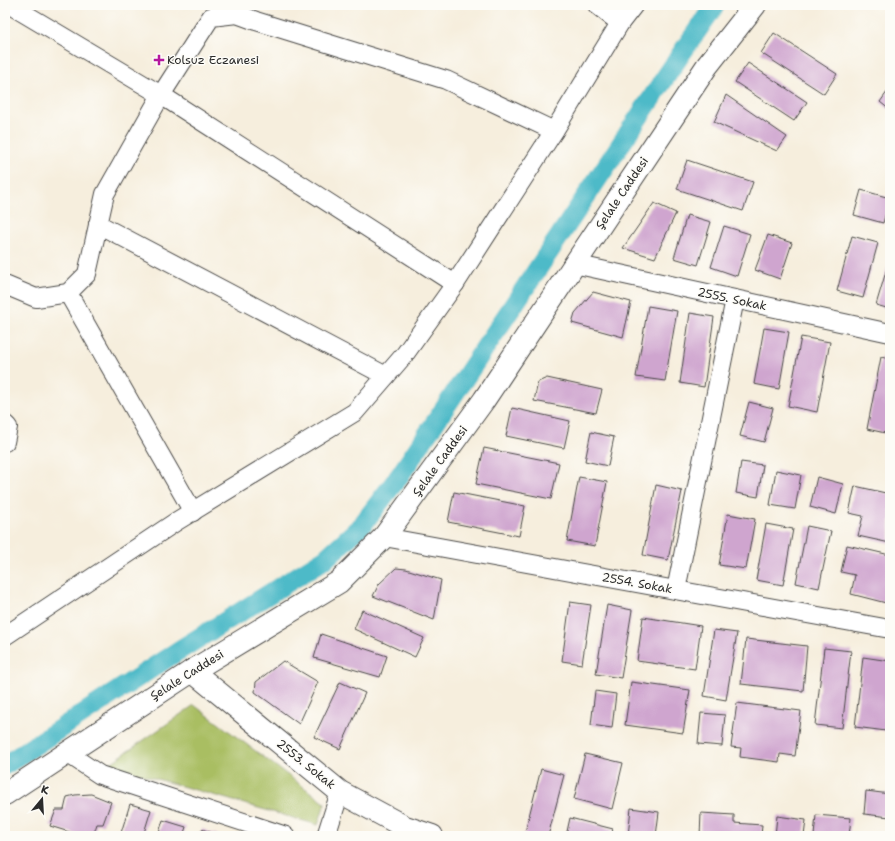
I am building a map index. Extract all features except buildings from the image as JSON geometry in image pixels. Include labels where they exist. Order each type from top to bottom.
[{"type":"street","points":[[10,5],[161,95],[455,284]]},
{"type":"street","points":[[597,5],[620,23]]},
{"type":"street","points":[[5,636],[193,512],[354,412],[405,354],[455,284],[554,131],[620,23],[634,5]]},
{"type":"street","name":"Şelale Caddesi","points":[[5,794],[192,671],[339,582],[384,537],[484,400],[707,66],[754,5]]},
{"type":"street","points":[[5,285],[36,298],[68,293],[87,274],[105,194],[161,95],[211,17],[239,9],[256,21],[446,80],[554,131]]},
{"type":"street","points":[[98,224],[386,376]]},
{"type":"street","name":"2555. Sokak","points":[[574,264],[890,333]]},
{"type":"street","points":[[68,293],[193,512]]},
{"type":"street","points":[[676,590],[735,299]]},
{"type":"street","points":[[5,424],[8,427],[5,442]]},
{"type":"street","name":"2554. Sokak","points":[[384,537],[890,629]]},
{"type":"street","name":"2553. Sokak","points":[[192,671],[340,792],[405,827],[432,836]]},
{"type":"street","points":[[68,753],[100,775],[286,836]]},
{"type":"street","points":[[326,836],[340,792]]},
{"type":"green space","points":[[194,705],[325,803],[318,825],[108,765]]},
{"type":"waterway","points":[[5,765],[178,651],[325,559],[362,525],[400,475],[715,5]]},
{"type":"place","name":"Kolsuz Eczanesi","points":[[159,60]]}]
